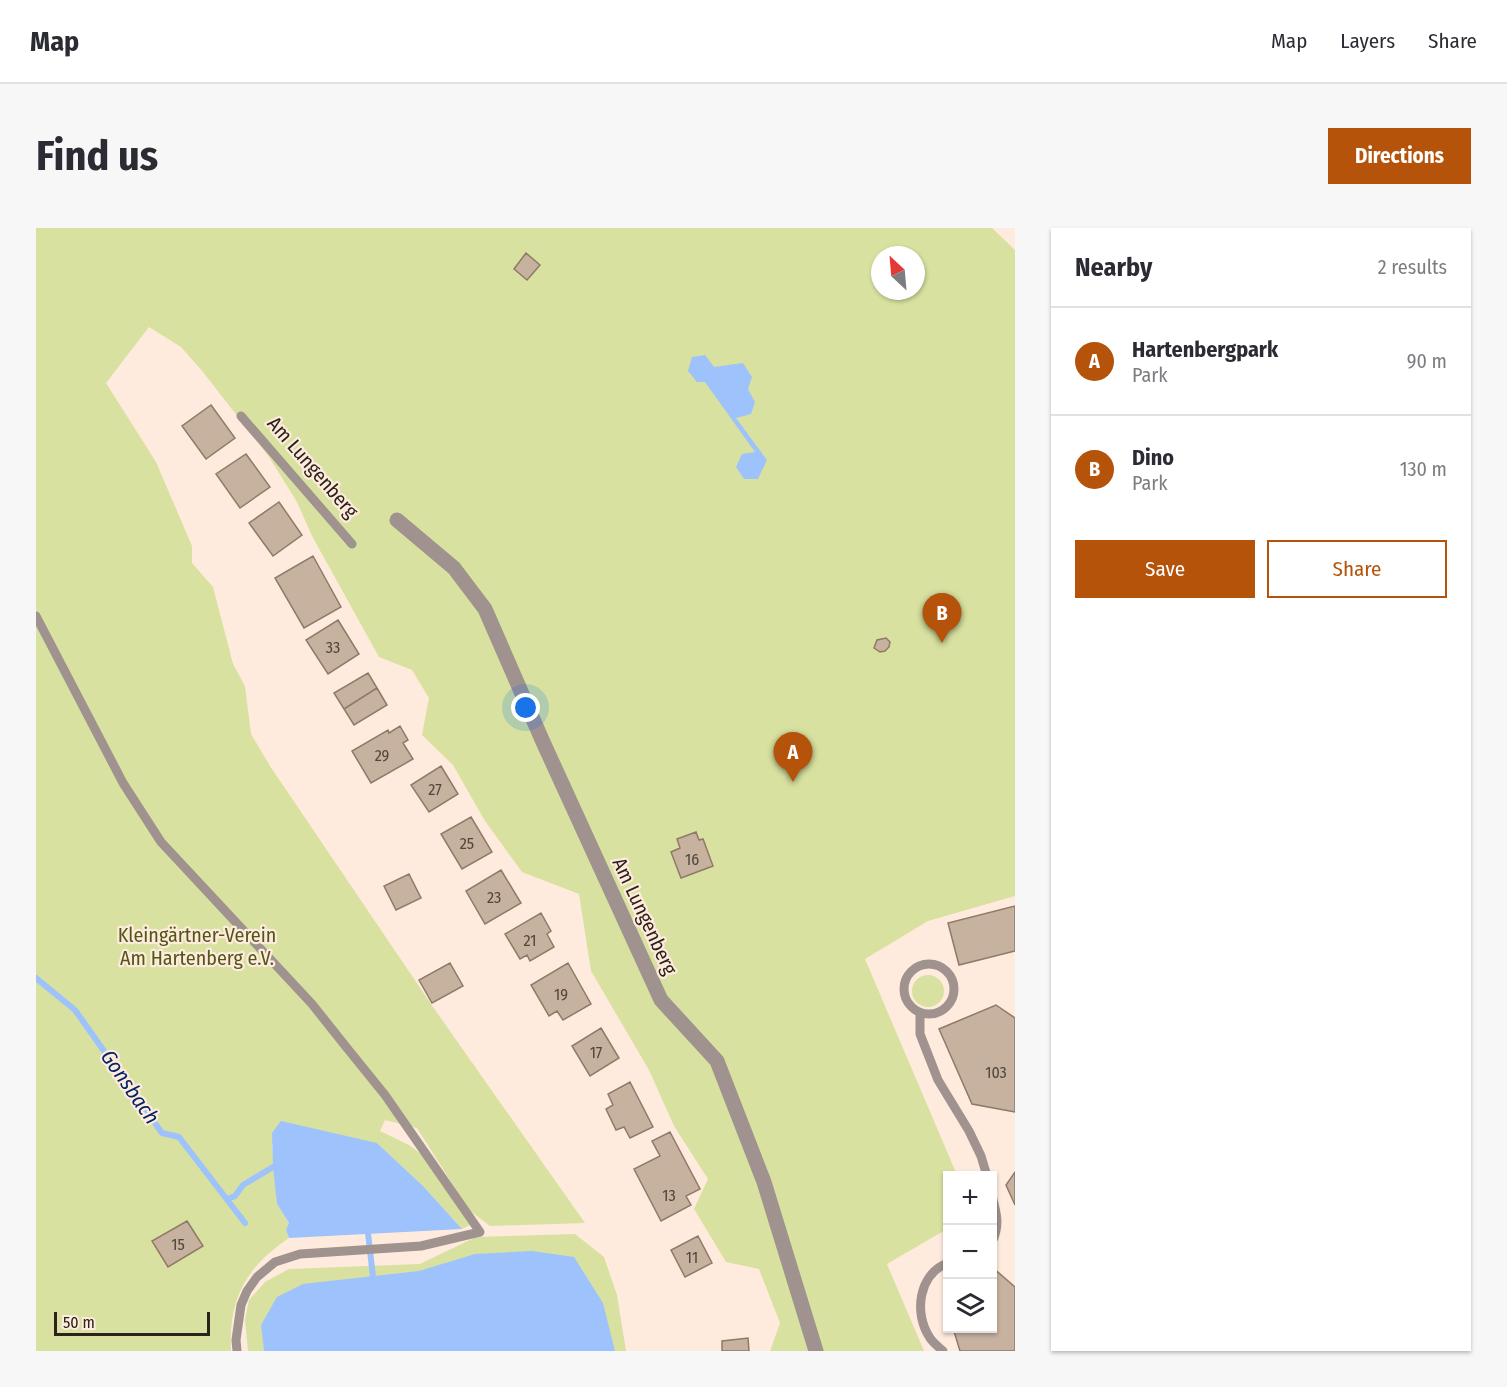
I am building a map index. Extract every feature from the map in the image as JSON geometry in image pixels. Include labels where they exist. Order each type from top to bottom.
[{"type":"street","name":"Am Lungenberg","points":[[396,520],[454,568],[485,609],[661,1000],[717,1060],[764,1182],[816,1351]]},
{"type":"lane","name":"Am Lungenberg","points":[[241,416],[352,544]]},
{"type":"lane","points":[[36,616],[123,783],[161,842],[312,1004],[385,1095],[480,1232],[421,1246],[300,1254],[275,1262],[257,1277],[241,1305],[236,1340],[237,1351]]},
{"type":"lane","points":[[926,964],[942,967],[949,973],[954,985],[952,1000],[948,1006],[935,1014],[920,1013],[907,1003],[903,986],[906,978],[911,971],[926,964]]},
{"type":"lane","points":[[920,1013],[920,1034],[938,1080],[969,1131],[986,1171]]},
{"type":"lane","points":[[997,1210],[997,1232]]},
{"type":"lane","points":[[943,1264],[937,1266],[929,1274],[924,1284],[921,1300],[921,1318],[929,1338],[943,1351]]},
{"type":"green space","name":"Kleingärtner-Verein Am Hartenberg e.V.","points":[[36,228],[992,228],[1015,250],[1015,896],[928,921],[865,959],[955,1171],[943,1171],[943,1231],[887,1264],[924,1351],[770,1351],[780,1323],[759,1269],[726,1262],[694,1209],[708,1179],[674,1126],[649,1070],[591,971],[579,894],[522,872],[485,821],[453,765],[422,735],[429,698],[412,670],[379,657],[312,536],[297,502],[269,457],[181,347],[149,327],[106,383],[156,462],[192,546],[192,563],[213,587],[233,664],[245,686],[251,734],[270,766],[433,1007],[585,1223],[490,1226],[469,1210],[417,1128],[385,1120],[380,1131],[409,1145],[421,1154],[470,1225],[462,1229],[423,1186],[377,1143],[272,1144],[277,1204],[289,1223],[286,1230],[289,1238],[261,1261],[243,1286],[233,1315],[231,1351],[36,1351]]},
{"type":"green space","points":[[928,975],[939,980],[944,991],[939,1002],[928,1007],[917,1002],[912,991],[917,980]]},
{"type":"green space","points":[[575,1234],[604,1257],[617,1295],[626,1351],[248,1351],[245,1320],[249,1300],[265,1282],[289,1269],[420,1264],[476,1237]]},
{"type":"water","points":[[705,355],[714,367],[743,363],[752,377],[748,389],[755,402],[751,414],[736,418],[767,460],[758,479],[744,479],[736,467],[742,454],[755,452],[705,382],[697,382],[688,371],[692,357]]},
{"type":"water","points":[[281,1121],[377,1143],[423,1186],[462,1229],[289,1238],[286,1230],[289,1223],[277,1204],[273,1167],[272,1133]]},
{"type":"water","points":[[532,1251],[574,1257],[603,1303],[615,1351],[264,1351],[261,1325],[277,1297],[303,1284],[419,1271],[475,1254]]},
{"type":"building","points":[[526,253],[540,265],[527,280],[514,269]]},
{"type":"building","points":[[211,405],[235,438],[206,459],[182,426]]},
{"type":"building","points":[[246,454],[270,487],[240,508],[216,474]]},
{"type":"building","points":[[279,502],[302,535],[273,556],[249,523]]},
{"type":"building","points":[[313,556],[341,607],[304,628],[275,578]]},
{"type":"building","points":[[338,620],[359,654],[328,674],[306,640]]},
{"type":"building","points":[[886,638],[890,642],[885,651],[880,652],[874,648],[877,640]]},
{"type":"building","points":[[368,673],[377,688],[344,709],[334,693]]},
{"type":"building","points":[[377,688],[387,705],[354,725],[344,709]]},
{"type":"building","points":[[400,726],[408,740],[403,743],[413,759],[371,783],[352,751],[388,730],[389,733]]},
{"type":"building","points":[[441,766],[458,794],[429,812],[411,785]]},
{"type":"building","points":[[471,817],[492,852],[462,869],[441,834]]},
{"type":"building","points":[[696,832],[699,840],[703,839],[713,866],[681,878],[671,852],[680,848],[677,839]]},
{"type":"building","points":[[501,870],[521,903],[485,924],[466,891]]},
{"type":"building","points":[[409,874],[421,898],[396,910],[384,886]]},
{"type":"building","points":[[1015,906],[1015,951],[959,965],[948,923]]},
{"type":"building","points":[[541,913],[551,931],[547,934],[554,947],[530,961],[527,955],[520,959],[505,934]]},
{"type":"building","points":[[450,963],[463,986],[432,1003],[419,980]]},
{"type":"building","points":[[568,963],[591,1004],[563,1020],[557,1011],[549,1016],[531,985]]},
{"type":"building","points":[[996,1005],[1015,1018],[1015,1112],[972,1104],[939,1029]]},
{"type":"building","points":[[601,1028],[619,1058],[590,1076],[572,1046]]},
{"type":"building","points":[[630,1082],[653,1127],[630,1138],[624,1127],[616,1130],[606,1109],[613,1105],[608,1094]]},
{"type":"building","points":[[670,1132],[700,1189],[686,1196],[691,1205],[661,1221],[634,1169],[660,1156],[652,1141]]},
{"type":"building","points":[[1015,1172],[1015,1205],[1006,1185]]},
{"type":"building","points":[[187,1221],[203,1246],[168,1267],[152,1241]]},
{"type":"building","points":[[698,1236],[712,1263],[685,1277],[671,1250]]},
{"type":"building","points":[[997,1271],[1015,1287],[1015,1351],[960,1351],[955,1333],[997,1333]]},
{"type":"building","points":[[748,1338],[749,1351],[722,1351],[722,1341]]},
{"type":"waterway","name":"Gonsbach","points":[[36,978],[75,1010],[162,1133],[179,1137],[245,1223]]},
{"type":"waterway","points":[[227,1199],[235,1196],[243,1185],[273,1167]]},
{"type":"waterway","points":[[368,1233],[373,1277]]},
{"type":"place","name":"Dino","points":[[942,643]]},
{"type":"place","name":"Hartenbergpark","points":[[793,782]]}]
